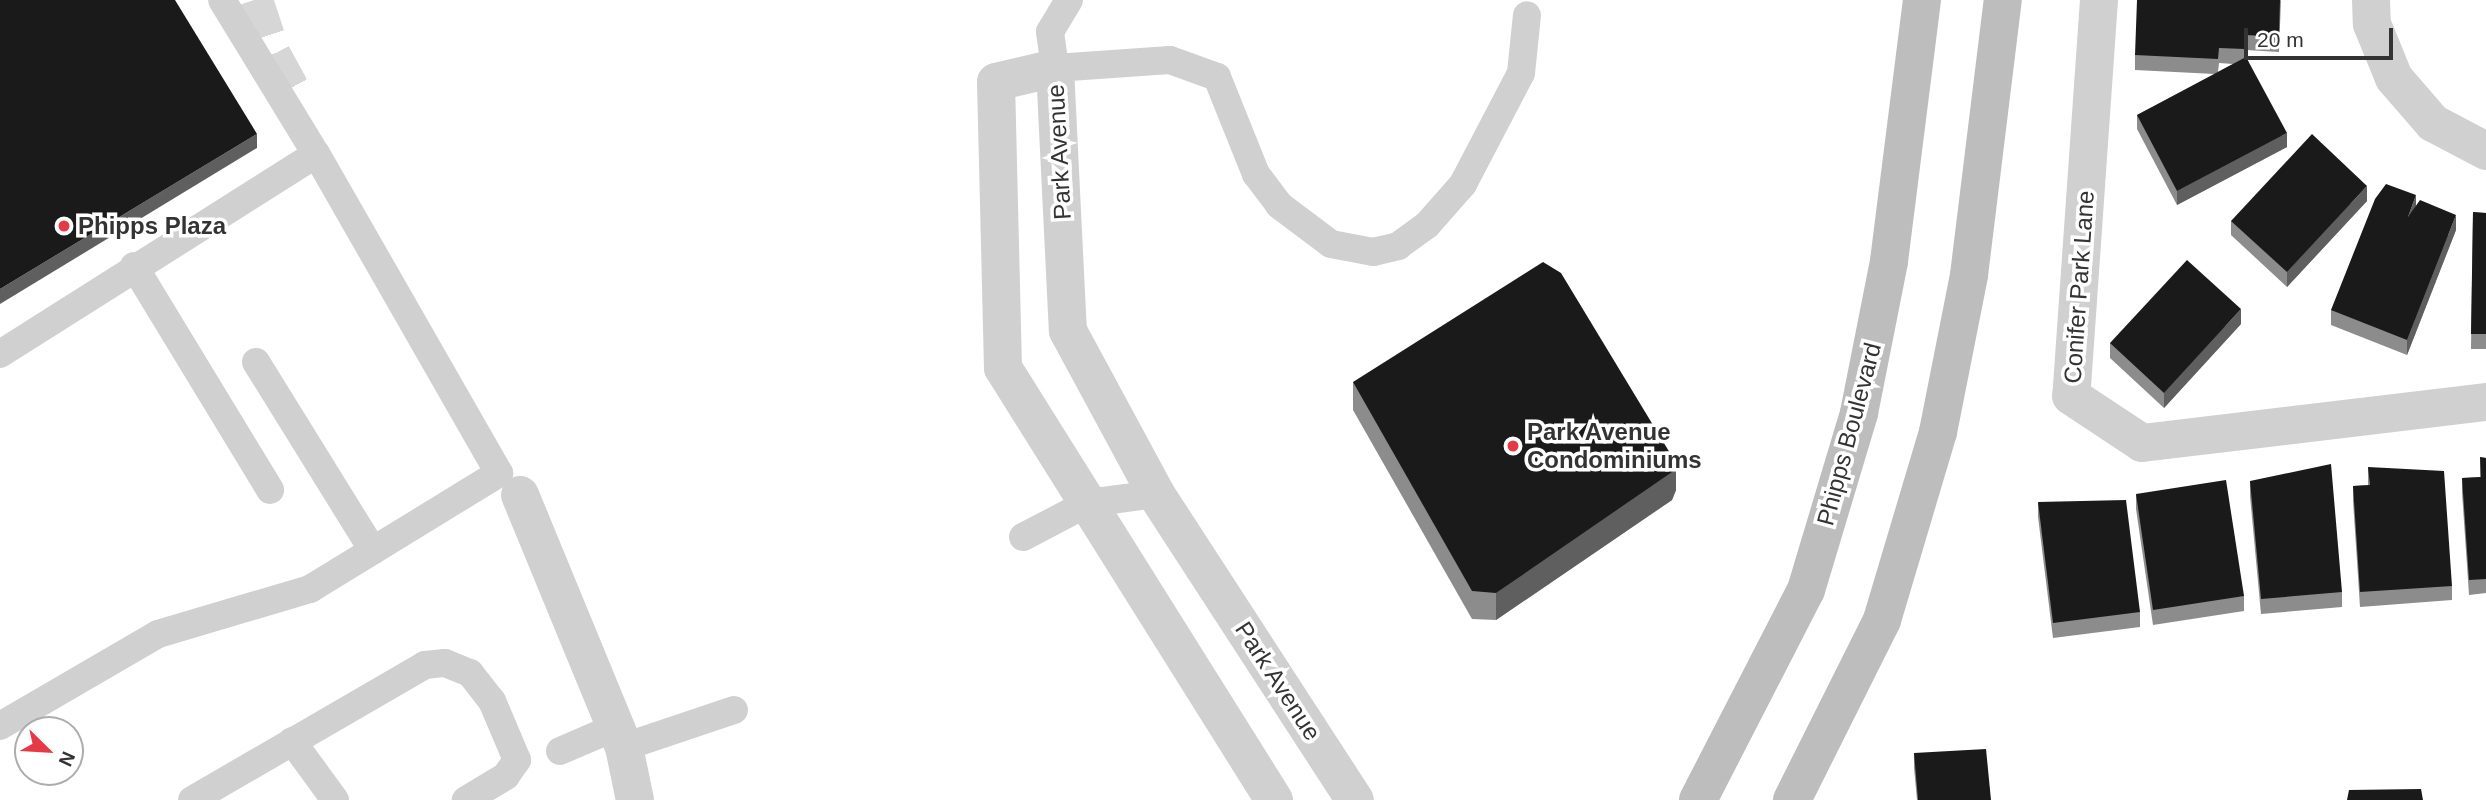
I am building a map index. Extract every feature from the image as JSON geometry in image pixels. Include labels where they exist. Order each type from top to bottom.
[{"type":"main road","name":"Phipps Boulevard","points":[[1698,800],[1806,590],[1859,413],[1893,236],[1922,0]]},
{"type":"main road","points":[[1792,800],[1882,620],[1938,432],[1969,275],[2003,0]]},
{"type":"street","name":"Conifer Park Lane","points":[[2099,0],[2071,396],[2142,443],[2486,402]]},
{"type":"street","points":[[2371,0],[2372,24],[2394,78],[2433,123],[2486,151]]},
{"type":"street","name":"Park Avenue","points":[[1274,800],[1003,368],[996,82],[1055,68],[1068,331],[1156,494],[1355,800]]},
{"type":"street","points":[[520,495],[620,737],[635,800]]},
{"type":"lane","points":[[0,726],[158,634],[281,602],[373,551],[499,473],[316,154],[222,0]]},
{"type":"lane","points":[[1069,0],[1050,32],[1055,68],[1170,60],[1217,77],[1256,174],[1279,205],[1331,244],[1373,252],[1398,246],[1427,225],[1463,184],[1521,73],[1527,15]]},
{"type":"lane","points":[[0,354],[134,266],[316,154]]},
{"type":"lane","points":[[134,266],[270,489]]},
{"type":"lane","points":[[256,362],[373,551]]},
{"type":"lane","points":[[1023,537],[1088,503],[1156,494]]},
{"type":"lane","points":[[192,800],[425,665],[445,663],[470,673],[492,701],[517,760],[506,776],[466,800]]},
{"type":"lane","points":[[560,751],[734,710]]},
{"type":"lane","points":[[292,741],[335,800]]},
{"type":"building","name":"Phipps Plaza","points":[[0,0],[175,0],[257,134],[0,289]]},
{"type":"building","points":[[2137,0],[2280,0],[2279,37],[2246,35],[2245,49],[2219,48],[2218,59],[2135,55]]},
{"type":"building","points":[[2246,57],[2287,133],[2177,191],[2137,115]]},
{"type":"building","points":[[2312,134],[2367,186],[2287,272],[2231,221]]},
{"type":"building","points":[[2386,184],[2416,195],[2408,217],[2420,200],[2456,215],[2407,340],[2331,310],[2375,199]]},
{"type":"building","points":[[2473,212],[2486,213],[2486,334],[2471,334]]},
{"type":"building","points":[[2187,260],[2241,309],[2164,393],[2110,343]]},
{"type":"building","name":"Park Avenue Condominiums","points":[[1543,262],[1561,273],[1676,463],[1672,472],[1496,593],[1472,591],[1353,382]]},
{"type":"building","points":[[2480,457],[2486,458],[2486,579],[2469,580],[2462,478],[2481,477]]},
{"type":"building","points":[[2331,464],[2342,592],[2261,599],[2250,481]]},
{"type":"building","points":[[2368,467],[2444,471],[2452,586],[2360,592],[2353,486],[2370,485]]},
{"type":"building","points":[[2226,480],[2244,596],[2153,610],[2136,494]]},
{"type":"building","points":[[2126,500],[2140,612],[2053,623],[2038,502]]},
{"type":"building","points":[[1986,749],[1991,800],[1918,800],[1914,753]]},
{"type":"building","points":[[2421,789],[2423,800],[2347,800],[2349,790]]},
{"type":"tunnel","points":[[254,0],[272,55],[295,97]]},
{"type":"place","name":"Phipps Plaza","points":[[64,226]]},
{"type":"place","name":"Park Avenue Condominiums","points":[[1513,446]]}]
